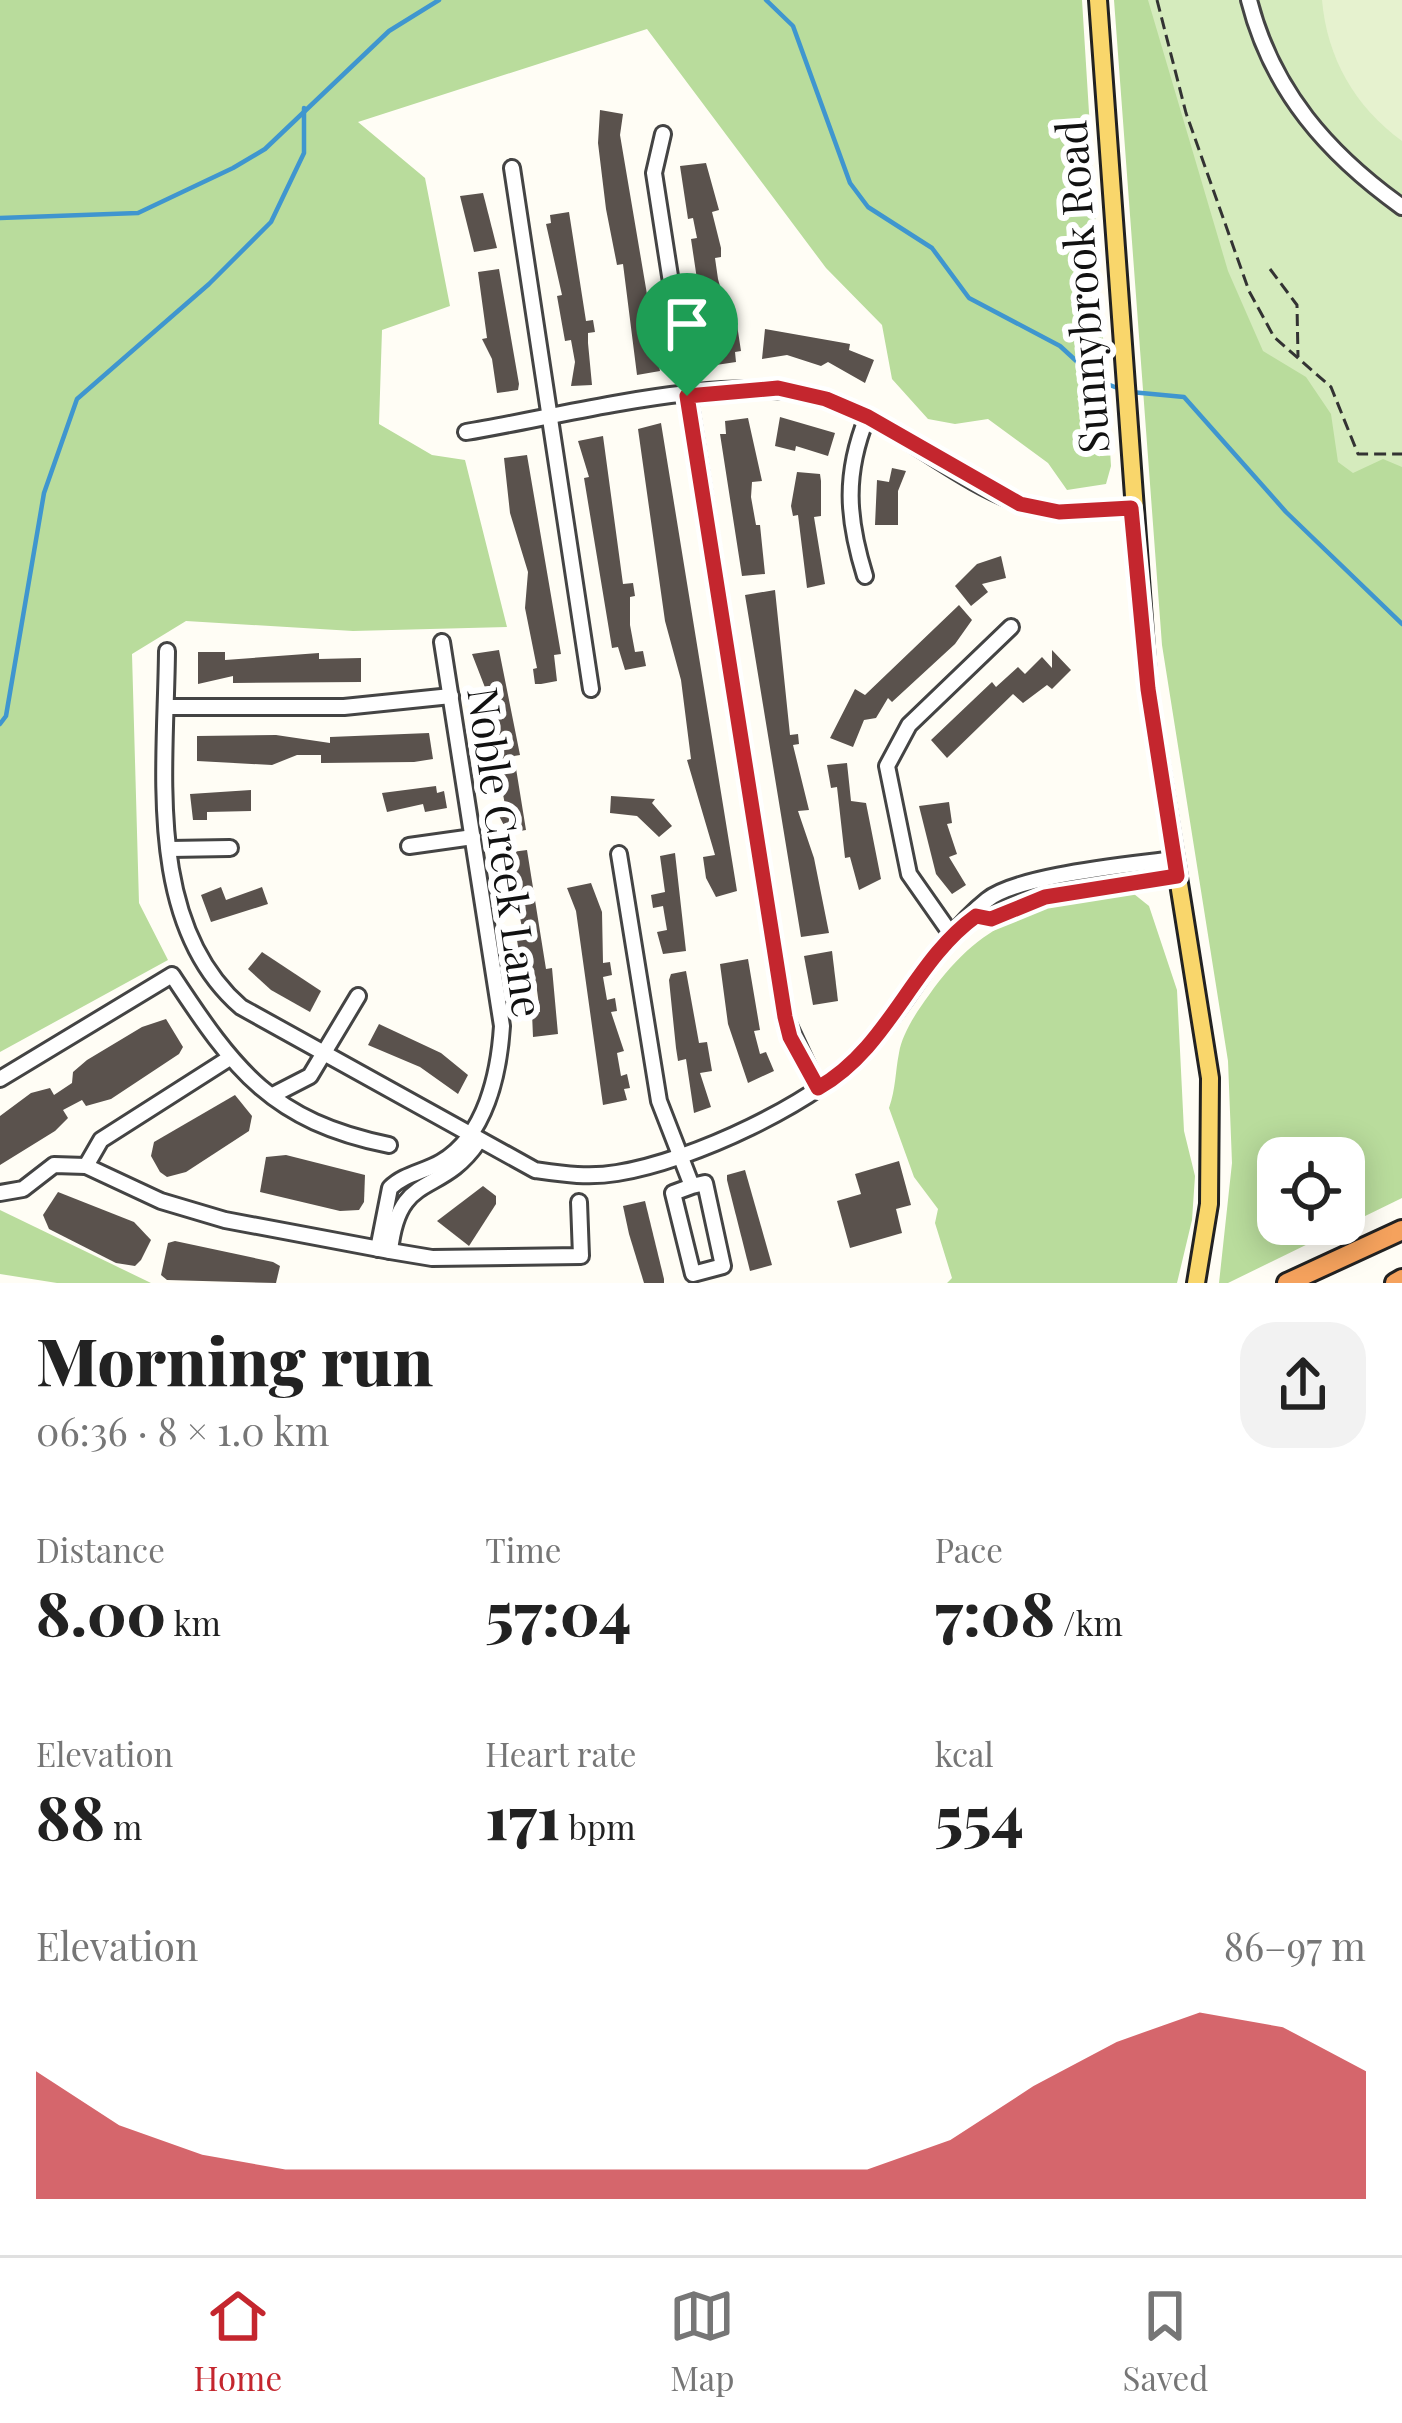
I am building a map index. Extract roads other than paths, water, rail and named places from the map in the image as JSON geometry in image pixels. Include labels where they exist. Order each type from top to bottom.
[{"type":"highway","points":[[1287,1283],[1402,1230]]},
{"type":"main road","name":"Sunnybrook Road","points":[[1098,0],[1131,508],[1148,689],[1204,1030],[1211,1102],[1208,1204],[1196,1283]]},
{"type":"street","points":[[1250,0],[1270,62],[1314,133],[1351,170],[1402,207]]},
{"type":"street","points":[[662,134],[654,173],[785,1017],[790,1037],[818,1088]]},
{"type":"street","points":[[512,167],[591,689]]},
{"type":"street","points":[[466,432],[687,396],[778,388],[826,399],[868,417],[1020,504],[1059,512],[1131,508]]},
{"type":"street","points":[[865,575],[851,529],[847,487],[868,417]]},
{"type":"street","points":[[951,934],[909,874],[887,766],[909,724],[1011,628]]},
{"type":"street","name":"Noble Creek Lane","points":[[442,642],[502,1026],[494,1084],[472,1139]]},
{"type":"street","points":[[167,652],[170,849],[182,923],[217,986],[241,1006],[472,1139],[535,1170],[586,1177],[645,1167],[747,1126],[818,1088],[865,1051],[951,934],[976,916],[987,900],[1060,877],[1175,868]]},
{"type":"street","points":[[166,707],[344,707],[451,696]]},
{"type":"street","points":[[409,847],[473,837]]},
{"type":"street","points":[[170,849],[230,848]]},
{"type":"street","points":[[619,854],[659,1101],[692,1186]]},
{"type":"street","points":[[976,916],[991,919],[1019,904],[1175,868]]},
{"type":"street","points":[[1060,877],[1063,894]]},
{"type":"street","points":[[0,1079],[172,975],[228,1060],[290,1111],[331,1133],[389,1145]]},
{"type":"street","points":[[275,1094],[310,1076],[358,995]]},
{"type":"street","points":[[86,1166],[101,1140],[228,1060]]},
{"type":"street","points":[[384,1250],[390,1188],[448,1159],[472,1139]]},
{"type":"street","points":[[0,1193],[23,1189],[54,1165],[86,1166],[161,1202],[225,1220],[432,1258],[581,1256],[579,1202]]},
{"type":"street","points":[[704,1183],[723,1266],[693,1274],[673,1192],[692,1186],[704,1183]]},
{"type":"waterway","points":[[0,218],[138,213],[233,168],[265,149],[389,31],[439,0]]},
{"type":"waterway","points":[[766,0],[793,26],[850,183],[868,207],[932,248],[969,298],[1060,346],[1097,380],[1120,389]]},
{"type":"waterway","points":[[0,724],[6,716],[44,493],[77,399],[209,284],[271,222],[304,153],[304,108]]},
{"type":"waterway","points":[[1131,392],[1184,397],[1286,512],[1402,624]]}]
